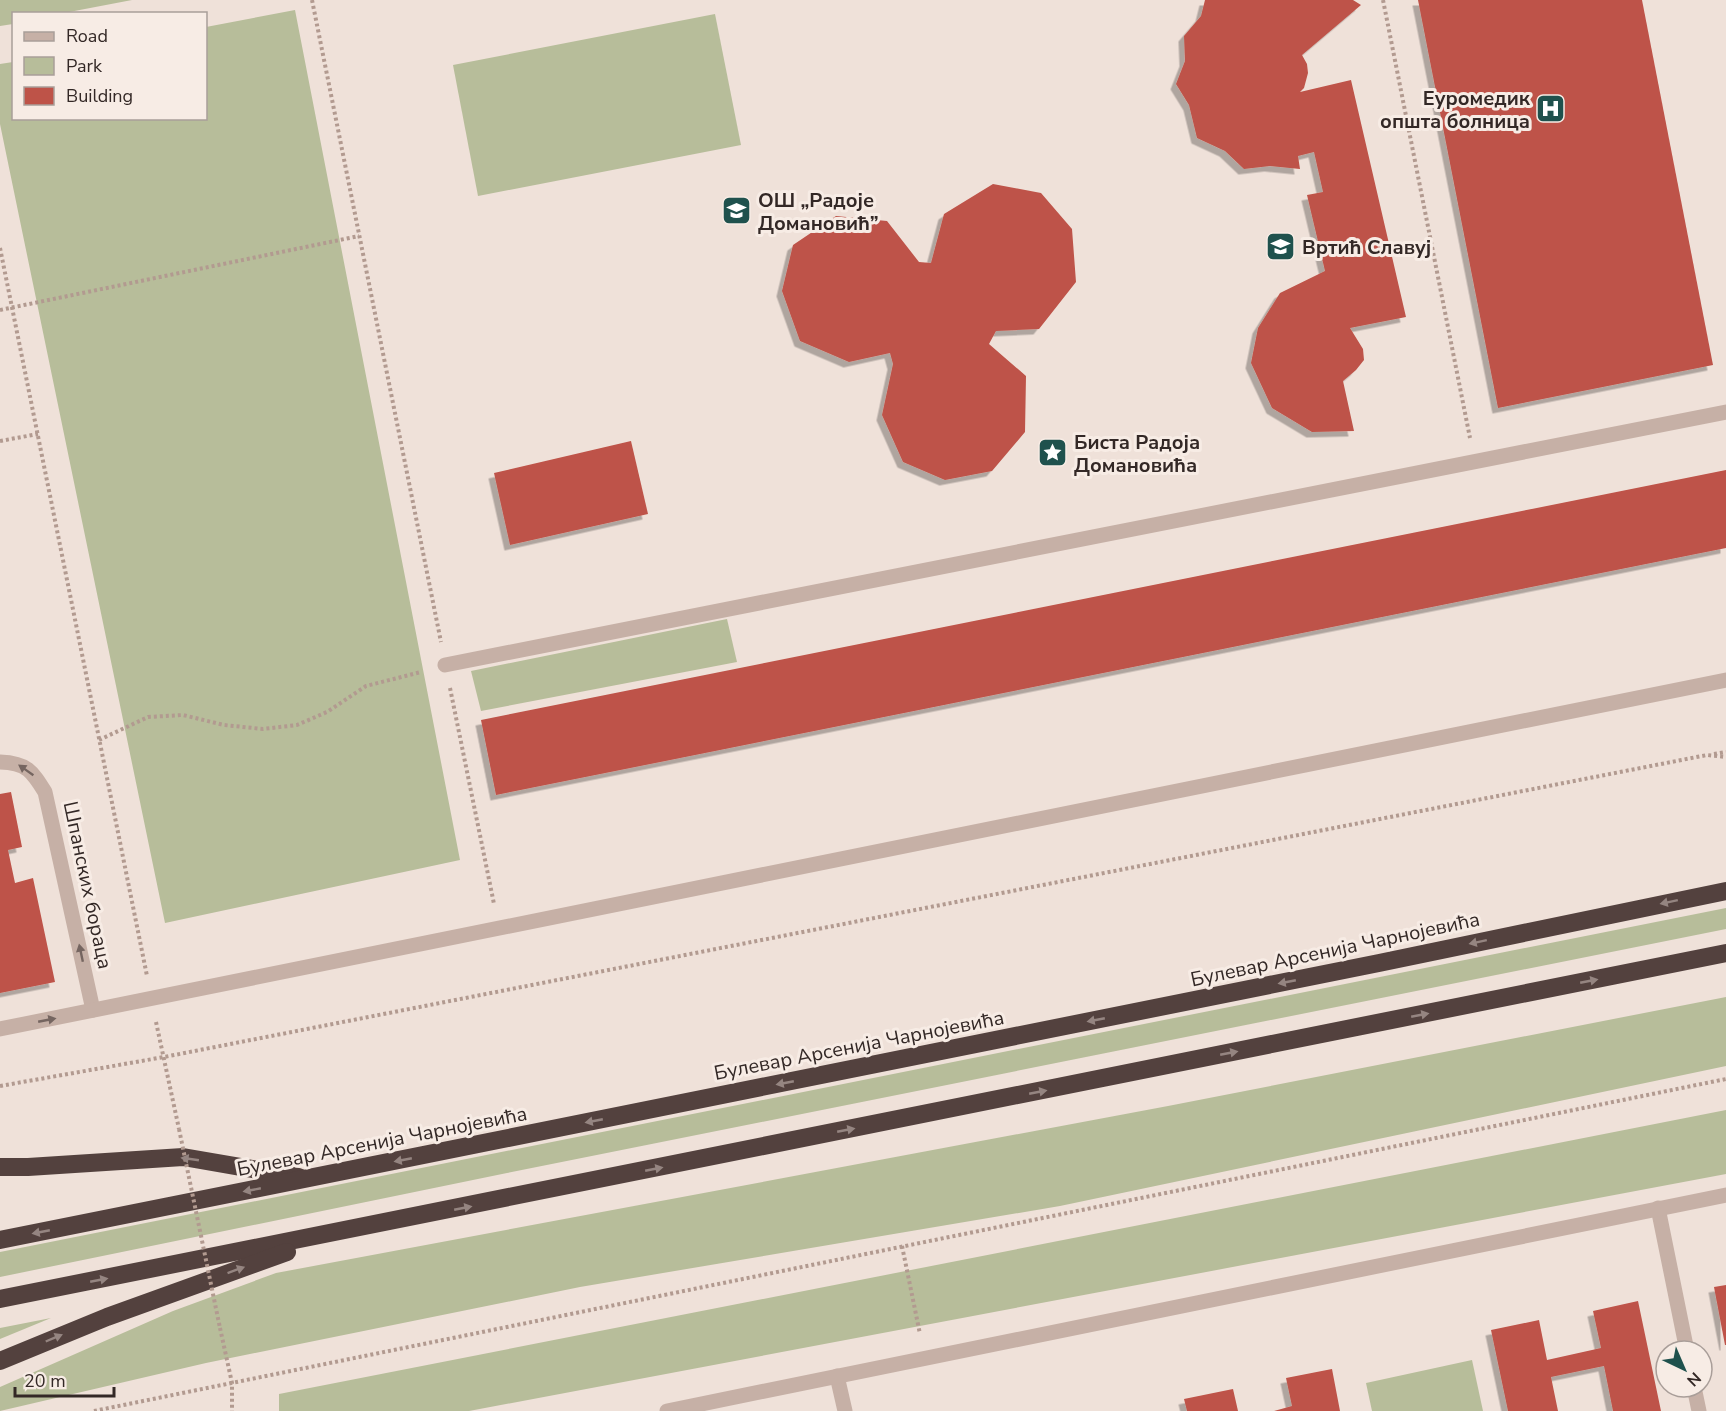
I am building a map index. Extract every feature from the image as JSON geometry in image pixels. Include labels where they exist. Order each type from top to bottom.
[{"type":"highway","name":"Булевар Арсенија Чарнојевића","points":[[0,1240],[1356,968],[1726,891]]},
{"type":"highway","points":[[0,1299],[344,1232],[1726,953]]},
{"type":"highway","points":[[0,1167],[183,1157],[310,1179]]},
{"type":"highway","points":[[0,1361],[107,1317],[344,1232]]},
{"type":"street","points":[[445,665],[1726,412]]},
{"type":"street","points":[[0,1029],[1726,680]]},
{"type":"street","name":"Шпанских бораца","points":[[0,762],[14,762],[31,770],[45,792],[93,1010]]},
{"type":"street","points":[[667,1411],[1726,1195]]},
{"type":"street","points":[[1658,1208],[1685,1339]]},
{"type":"street","points":[[837,1376],[845,1411]]},
{"type":"path","points":[[312,0],[498,928]]},
{"type":"path","points":[[1383,0],[1475,463]]},
{"type":"path","points":[[0,310],[359,236]]},
{"type":"path","points":[[0,248],[232,1383],[232,1411]]},
{"type":"path","points":[[0,441],[38,434]]},
{"type":"path","points":[[99,740],[148,717],[183,715],[224,725],[263,729],[297,725],[327,712],[366,686],[445,665]]},
{"type":"path","points":[[0,1086],[164,1057],[1726,752]]},
{"type":"path","points":[[1707,755],[1726,757]]},
{"type":"path","points":[[94,1411],[1726,1079]]},
{"type":"path","points":[[902,1246],[925,1359]]},
{"type":"green space","points":[[0,0],[132,0],[69,12],[12,12],[12,24],[0,26]]},
{"type":"green space","points":[[295,10],[460,860],[165,923],[0,124],[0,64],[12,62],[12,120],[207,120],[207,27]]},
{"type":"green space","points":[[715,14],[741,145],[478,196],[453,65]]},
{"type":"green space","points":[[727,619],[737,662],[481,711],[471,671]]},
{"type":"green space","points":[[1726,908],[1726,929],[0,1277],[0,1252]]},
{"type":"green space","points":[[1726,997],[1726,1066],[1060,1206],[580,1287],[206,1363],[0,1411],[0,1387],[173,1311],[276,1273],[1168,1106]]},
{"type":"green space","points":[[1726,1110],[1726,1174],[469,1411],[279,1411],[279,1394]]},
{"type":"green space","points":[[51,1318],[0,1339],[0,1328]]},
{"type":"green space","points":[[1472,1360],[1483,1411],[1372,1411],[1366,1383]]},
{"type":"building","points":[[1205,0],[1353,0],[1361,5],[1302,55],[1307,64],[1308,73],[1304,88],[1300,92],[1351,80],[1406,317],[1350,328],[1363,349],[1364,360],[1343,381],[1354,431],[1312,432],[1272,408],[1251,363],[1258,328],[1280,293],[1325,271],[1307,195],[1323,192],[1314,152],[1298,156],[1300,169],[1270,166],[1244,169],[1225,151],[1197,138],[1189,105],[1176,84],[1185,61],[1184,36],[1201,16]]},
{"type":"building","name":"Еуромедик општа болница","points":[[1418,0],[1642,0],[1713,365],[1498,408]]},
{"type":"building","points":[[993,184],[1041,193],[1072,229],[1076,282],[1039,329],[996,331],[989,344],[1026,376],[1025,432],[992,471],[945,480],[903,462],[882,415],[893,364],[890,353],[849,362],[800,341],[782,291],[793,245],[836,216],[887,221],[919,262],[931,263],[944,214]]},
{"type":"building","points":[[631,441],[648,514],[510,545],[494,473]]},
{"type":"building","points":[[1726,470],[1726,548],[496,795],[481,720]]},
{"type":"building","points":[[11,792],[22,847],[8,850],[15,883],[33,878],[55,982],[0,993],[0,794]]},
{"type":"building","points":[[1726,1285],[1726,1345],[1725,1345],[1714,1287]]},
{"type":"building","points":[[1638,1301],[1654,1378],[1654,1399],[1658,1399],[1661,1411],[1613,1411],[1604,1366],[1551,1377],[1558,1411],[1508,1411],[1491,1330],[1539,1320],[1547,1360],[1601,1348],[1593,1311]]},
{"type":"building","points":[[1332,1369],[1340,1411],[1274,1411],[1292,1406],[1286,1378]]},
{"type":"building","points":[[1233,1389],[1238,1411],[1187,1411],[1184,1399]]},
{"type":"place","name":"Еуромедик општа болница","points":[[1551,109]]},
{"type":"place","name":"ОШ „Радоје Домановић”","points":[[737,211]]},
{"type":"place","name":"Вртић Славуј","points":[[1281,247]]},
{"type":"place","name":"Биста Радоја Домановића","points":[[1053,453]]}]
